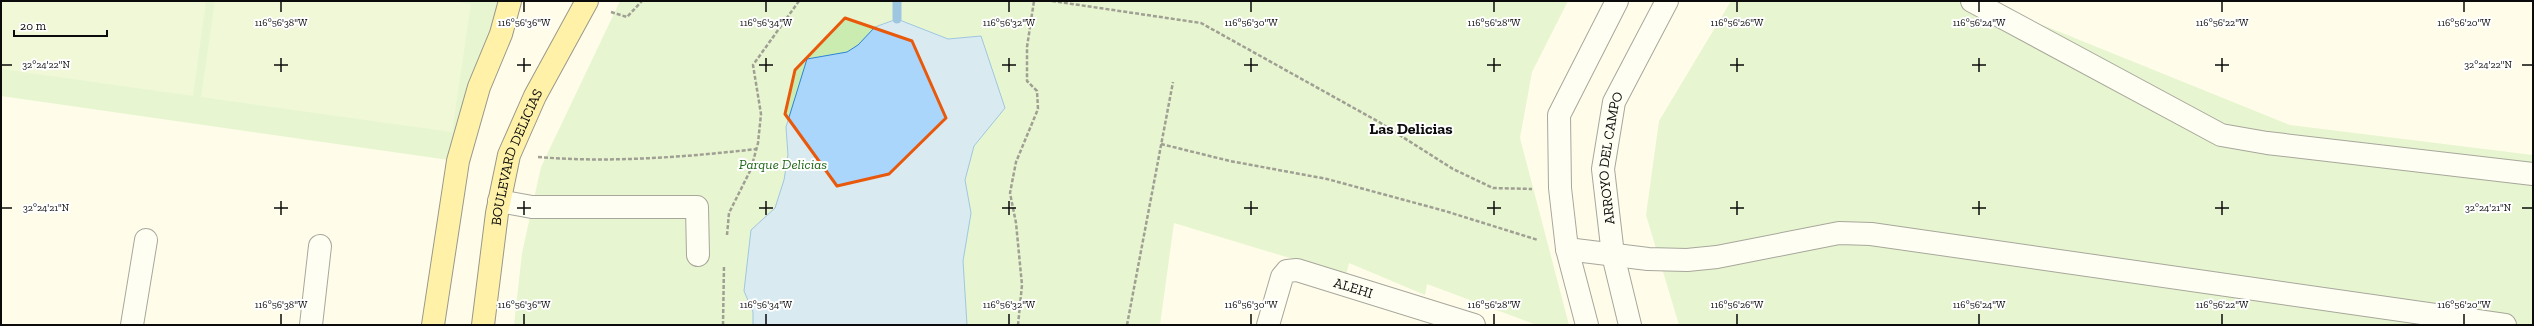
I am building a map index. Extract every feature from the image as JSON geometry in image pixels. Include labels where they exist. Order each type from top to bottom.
[{"type":"main road","points":[[433,325],[458,161],[479,87],[500,34],[510,1]]},
{"type":"main road","name":"BOULEVARD DELICIAS","points":[[483,325],[499,200],[509,155],[535,96],[587,1]]},
{"type":"street","points":[[1588,325],[1567,249],[1560,188],[1559,115],[1616,1]]},
{"type":"street","name":"ARROYO DEL CAMPO","points":[[1630,325],[1613,255],[1603,169],[1614,102],[1667,1]]},
{"type":"street","points":[[1972,1],[2221,135],[2267,143],[2533,174]]},
{"type":"street","points":[[499,200],[532,207],[697,207],[698,254]]},
{"type":"street","points":[[1567,249],[1613,255],[1687,260],[1717,257],[1839,234],[1871,234],[2505,325]]},
{"type":"street","points":[[132,325],[146,240]]},
{"type":"street","points":[[311,325],[320,246]]},
{"type":"street","name":"ALEHI","points":[[1268,325],[1282,277],[1287,271],[1297,270],[1474,325]]},
{"type":"path","points":[[727,236],[729,213],[751,169],[757,148],[761,114],[753,65],[799,1]]},
{"type":"path","points":[[1018,325],[1022,285],[1016,223],[1010,193],[1016,162],[1038,109],[1037,91],[1026,81],[1026,47],[1034,1]]},
{"type":"path","points":[[1052,1],[1201,23],[1379,122],[1454,169],[1493,188],[1560,188]]},
{"type":"path","points":[[1127,325],[1173,82]]},
{"type":"path","points":[[1161,144],[1230,161],[1327,179],[1445,211],[1567,249]]},
{"type":"path","points":[[509,155],[582,161],[694,156],[757,148]]},
{"type":"path","points":[[723,325],[725,260]]},
{"type":"highlighted area","points":[[845,18],[912,41],[946,118],[889,174],[837,186],[785,114],[795,70]]},
{"type":"green space","points":[[1,1],[507,1],[470,163],[1,96]]},
{"type":"green space","points":[[1,1],[206,1],[193,96],[1,69]]},
{"type":"green space","points":[[215,1],[450,1],[471,4],[452,132],[201,97]]},
{"type":"green space","name":"Parque Delicias","points":[[620,1],[1568,1],[1532,72],[1520,138],[1569,325],[1537,325],[1427,284],[1425,295],[1349,263],[1346,275],[1174,223],[1160,325],[514,325],[522,253],[541,167]]},
{"type":"green space","points":[[1731,1],[1983,1],[2290,125],[2533,155],[2533,325],[1679,325],[1646,215],[1659,121]]},
{"type":"water","points":[[897,19],[948,39],[981,36],[1005,108],[974,146],[965,180],[971,213],[963,261],[967,325],[753,325],[753,312],[744,291],[751,230],[775,208],[784,180],[788,155],[786,127],[807,59],[847,52],[858,45],[875,27]]},
{"type":"waterway","points":[[897,1],[897,19]]},
{"type":"district","name":"Las Delicias","points":[[1411,128]]}]
